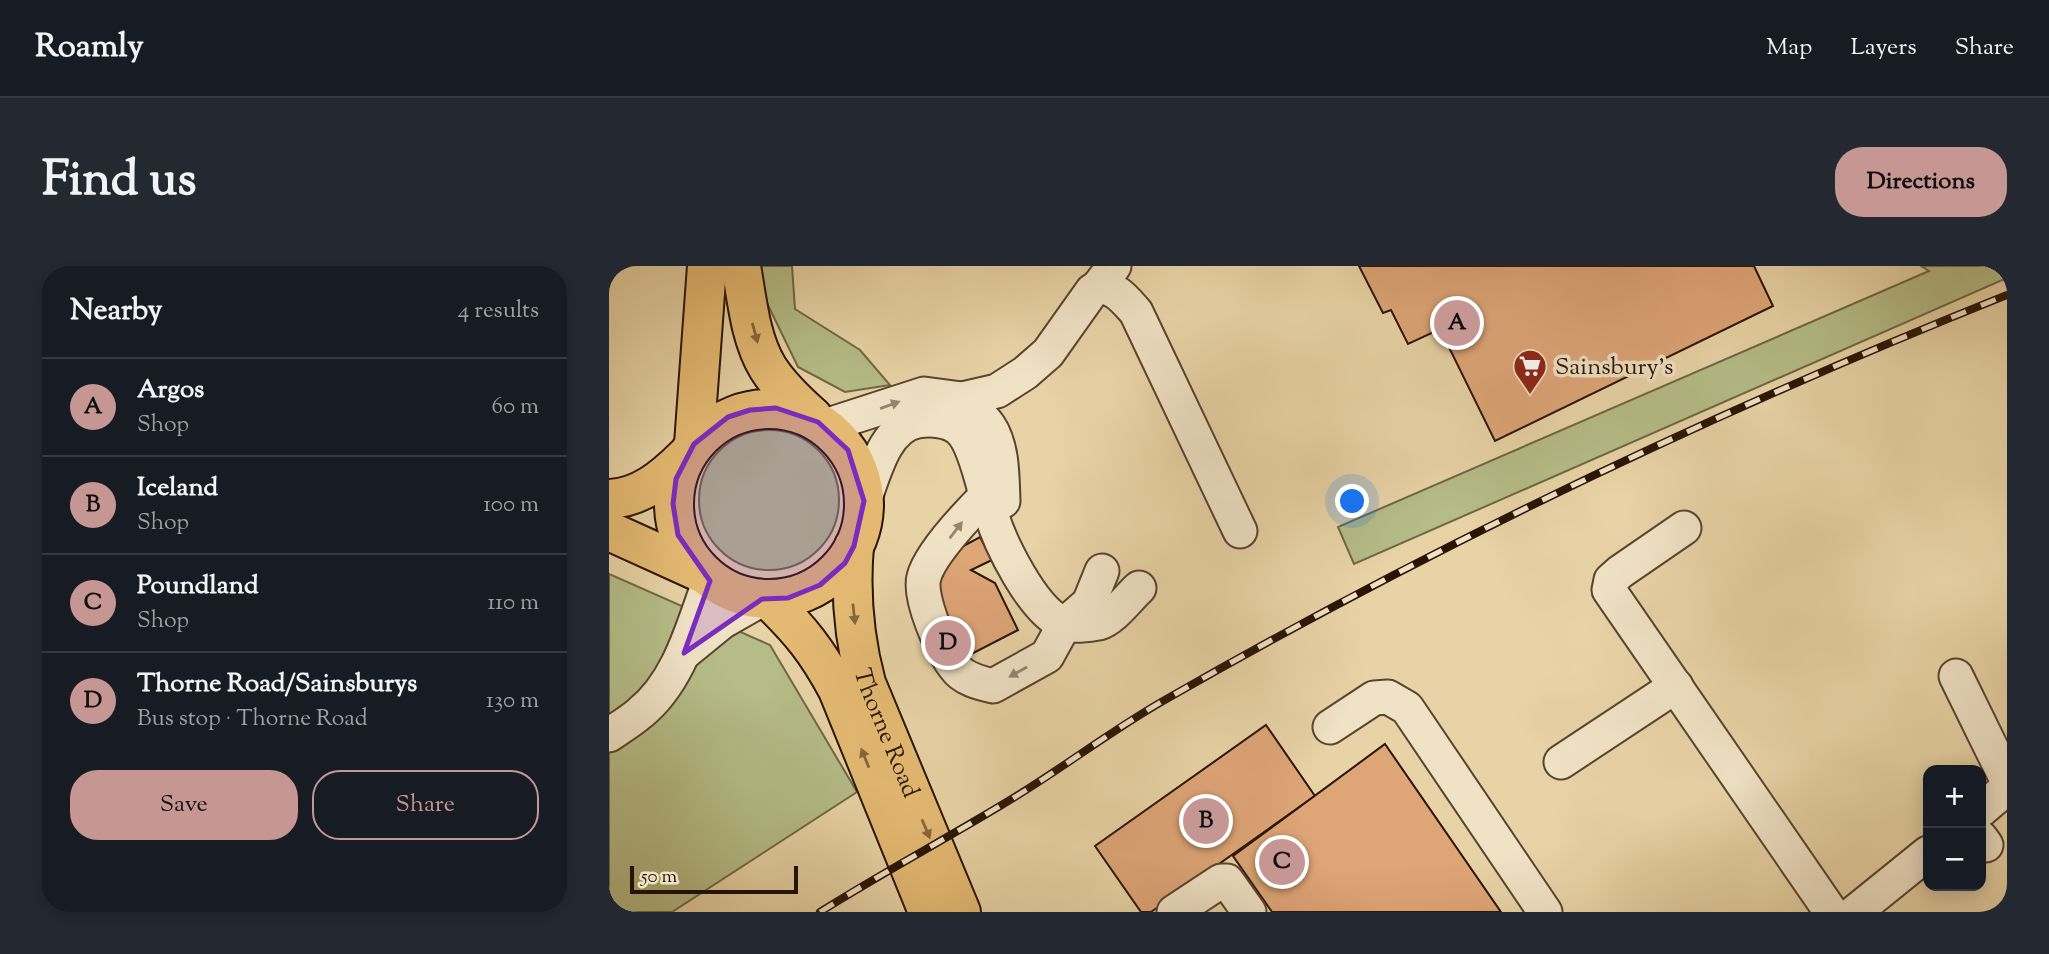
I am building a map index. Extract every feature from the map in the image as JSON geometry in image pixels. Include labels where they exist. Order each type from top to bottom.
[{"type":"main road","points":[[707,577],[689,557],[678,535],[673,503],[676,479],[690,451],[708,266]]},
{"type":"main road","points":[[609,531],[707,577],[732,592],[766,600],[788,598],[820,585],[845,563],[855,546],[864,501],[858,469],[848,450],[786,393],[766,366],[754,334],[741,266]]},
{"type":"main road","points":[[609,499],[634,494],[662,480],[707,431],[728,417],[750,410],[776,408],[795,412],[822,424]]},
{"type":"main road","name":"Thorne Road","points":[[855,546],[852,594],[857,642],[866,683],[961,912]]},
{"type":"main road","name":"Thorne Road","points":[[766,600],[804,634],[838,690],[927,912]]},
{"type":"street","points":[[864,501],[887,443],[899,430],[914,421],[948,423],[975,409],[1025,373],[1048,353],[1106,276]]},
{"type":"street","points":[[1106,276],[1106,286],[1122,297],[1136,312],[1240,531]]},
{"type":"street","points":[[822,424],[924,394],[975,409],[989,426],[998,449],[1003,504],[1010,524],[1042,595],[1064,625]]},
{"type":"street","points":[[975,409],[979,468],[991,516],[1024,587],[1049,615],[1064,625],[1099,623],[1139,588]]},
{"type":"street","points":[[986,496],[935,557],[923,578],[925,606],[955,669],[975,682],[993,686],[1047,656],[1064,625],[1089,603],[1102,571]]},
{"type":"street","points":[[1684,528],[1620,572],[1611,580],[1609,590],[1831,912]]},
{"type":"street","points":[[609,735],[642,712],[666,683],[684,653],[707,577]]},
{"type":"street","points":[[684,653],[722,622],[766,600]]},
{"type":"street","points":[[1956,676],[2007,780]]},
{"type":"street","points":[[1561,762],[1676,686]]},
{"type":"street","points":[[1330,727],[1374,698],[1388,697],[1407,708],[1545,912]]},
{"type":"street","points":[[1986,806],[2007,788]]},
{"type":"street","points":[[1855,912],[1923,857]]},
{"type":"street","points":[[1174,912],[1221,881],[1227,881],[1249,912]]},
{"type":"highlighted area","points":[[776,408],[818,422],[848,450],[864,501],[854,546],[845,563],[820,585],[788,598],[762,599],[684,653],[710,581],[678,535],[673,504],[676,479],[694,444],[728,417],[750,410]]},
{"type":"green space","points":[[759,266],[792,266],[795,309],[860,350],[890,385],[845,392],[798,367],[765,299]]},
{"type":"green space","points":[[1921,266],[2007,266],[2007,278],[1354,564],[1338,527],[1929,271]]},
{"type":"green space","points":[[769,430],[796,435],[818,451],[834,473],[839,500],[834,527],[818,549],[796,565],[769,570],[742,565],[720,549],[704,527],[699,500],[704,473],[720,451],[742,435]]},
{"type":"green space","points":[[609,574],[770,645],[857,792],[672,912],[609,912]]},
{"type":"building","name":"Sainsbury's","points":[[1359,266],[1754,266],[1773,306],[1495,441],[1440,329],[1408,344],[1391,310],[1383,313]]},
{"type":"building","points":[[980,537],[992,560],[971,570],[995,583],[1018,630],[956,662],[933,615],[939,578],[943,576],[939,564],[954,551]]},
{"type":"building","points":[[1266,725],[1315,796],[1151,912],[1141,912],[1095,846]]},
{"type":"building","points":[[1385,744],[1501,912],[1272,912],[1233,856]]},
{"type":"railway","points":[[820,912],[1022,793],[1148,710],[1374,585],[1581,481],[1687,432],[2007,295]]},
{"type":"place","name":"Argos","points":[[1457,323]]},
{"type":"place","name":"Sainsbury's","points":[[1530,396]]},
{"type":"place","name":"Thorne Road/Sainsburys","points":[[948,643]]},
{"type":"place","name":"Iceland","points":[[1206,821]]},
{"type":"place","name":"Poundland","points":[[1282,862]]}]
